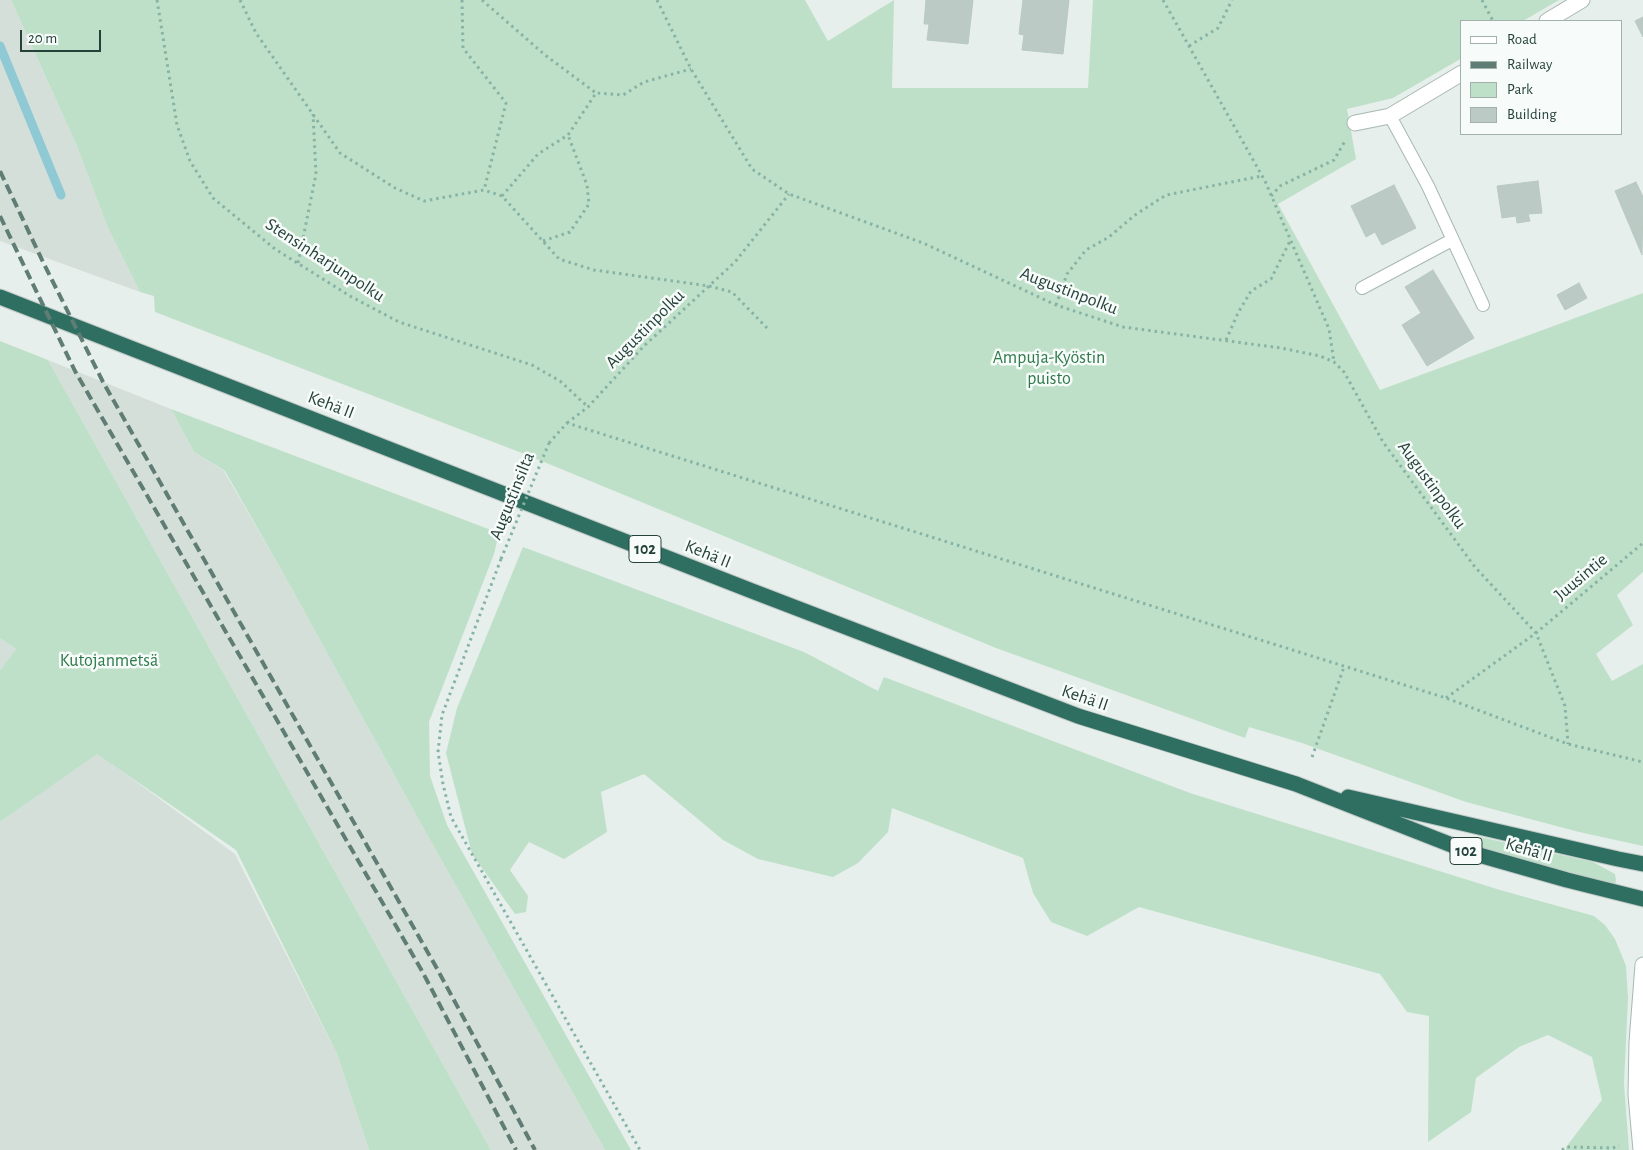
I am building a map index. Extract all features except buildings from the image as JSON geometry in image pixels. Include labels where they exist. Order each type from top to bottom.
[{"type":"highway","name":"Kehä II","points":[[0,297],[761,595],[1069,712],[1296,784],[1472,853],[1643,899]]},
{"type":"highway","name":"Kehä II","points":[[1296,784],[1643,864]]},
{"type":"street","points":[[1549,20],[1582,0]]},
{"type":"street","points":[[1355,123],[1390,116],[1460,74]]},
{"type":"street","points":[[1640,1144],[1636,1095],[1637,1042],[1643,965]]},
{"type":"lane","points":[[1390,116],[1428,186],[1483,305]]},
{"type":"lane","points":[[1362,288],[1452,240]]},
{"type":"path","name":"Stensinharjunpolku","points":[[157,0],[177,125],[190,161],[213,198],[275,249],[350,296],[399,322],[532,365],[560,381],[588,407]]},
{"type":"path","points":[[240,0],[256,33],[340,153],[396,188],[424,201],[484,190],[502,196],[559,259],[594,270],[709,286],[732,292],[767,328]]},
{"type":"path","points":[[462,0],[463,48],[506,103],[484,190]]},
{"type":"path","points":[[482,0],[545,55],[596,93],[623,95],[644,82],[691,69]]},
{"type":"path","points":[[657,0],[691,69],[752,169],[789,194]]},
{"type":"path","points":[[1163,0],[1262,176],[1329,329],[1334,362]]},
{"type":"path","points":[[1189,46],[1218,28],[1232,0]]},
{"type":"path","points":[[1482,0],[1492,20]]},
{"type":"path","points":[[502,196],[538,154],[568,135],[596,93]]},
{"type":"path","points":[[298,263],[316,174],[313,114]]},
{"type":"path","points":[[1271,196],[1280,186],[1334,160],[1355,123]]},
{"type":"path","points":[[543,241],[570,232],[589,204],[587,185],[568,135]]},
{"type":"path","points":[[1056,305],[1067,274],[1086,250],[1109,238],[1135,215],[1166,195],[1262,176]]},
{"type":"path","name":"Augustinpolku","points":[[567,422],[588,407],[644,346],[735,262],[789,194],[924,243],[1056,305],[1123,327],[1280,348],[1320,356],[1334,362],[1344,372],[1384,442],[1475,567],[1536,632]]},
{"type":"path","points":[[1226,340],[1238,312],[1251,291],[1271,279],[1290,241]]},
{"type":"path","points":[[567,422],[1446,698],[1568,744],[1643,762]]},
{"type":"path","name":"Augustinsilta","points":[[567,422],[549,442],[501,559],[442,715],[438,752],[451,817],[640,1150]]},
{"type":"path","name":"Juusintie","points":[[1446,698],[1536,632],[1643,543]]},
{"type":"path","points":[[1536,632],[1565,706],[1568,744]]},
{"type":"path","points":[[1312,757],[1344,667]]},
{"type":"path","points":[[1562,1150],[1566,1147],[1613,1148],[1640,1144]]},
{"type":"shaded area","points":[[0,0],[11,0],[76,144],[108,228],[140,292],[0,241]]},
{"type":"shaded area","points":[[48,360],[171,409],[194,452],[224,471],[283,573],[425,831],[605,1150],[491,1150]]},
{"type":"shaded area","points":[[0,638],[16,649],[0,670]]},
{"type":"shaded area","points":[[97,753],[235,854],[337,1054],[369,1150],[0,1150],[0,822]]},
{"type":"green space","name":"Ampuja-Kyöstin puisto","points":[[11,0],[805,0],[828,41],[894,0],[892,88],[1088,88],[1093,0],[1559,0],[1525,20],[1460,20],[1460,59],[1393,98],[1347,109],[1356,159],[1278,204],[1380,390],[1643,293],[1643,572],[1617,595],[1633,625],[1596,654],[1612,681],[1643,664],[1643,846],[1579,832],[1466,802],[1302,743],[1249,727],[1245,738],[996,648],[527,455],[155,312],[154,296],[140,292],[108,228],[76,144]]},
{"type":"green space","name":"Kutojanmetsä","points":[[0,341],[48,360],[491,1150],[369,1150],[337,1054],[236,850],[97,754],[0,822],[0,670],[16,649],[0,638]]},
{"type":"green space","points":[[171,409],[499,533],[494,554],[429,722],[430,776],[447,825],[631,1150],[605,1150],[225,471],[194,452]]},
{"type":"green space","points":[[523,547],[804,652],[878,691],[884,677],[1190,793],[1500,890],[1594,916],[1605,925],[1615,939],[1626,966],[1628,998],[1624,1084],[1629,1150],[1566,1150],[1566,1147],[1602,1100],[1592,1057],[1548,1035],[1519,1047],[1476,1078],[1471,1112],[1428,1142],[1429,1016],[1407,1012],[1380,974],[1139,907],[1087,936],[1051,922],[1033,893],[1023,858],[892,808],[888,832],[858,863],[833,877],[758,859],[723,840],[644,774],[601,792],[607,832],[564,859],[529,842],[510,870],[528,896],[526,912],[515,914],[472,854],[446,753],[457,708]]},
{"type":"green space","points":[[1480,837],[1593,862],[1615,874],[1615,884],[1609,886],[1495,853],[1481,847],[1477,843],[1477,839]]},
{"type":"waterway","points":[[0,46],[61,195]]},
{"type":"railway","points":[[0,171],[103,382],[435,965],[535,1150]]},
{"type":"railway","points":[[0,216],[75,371],[422,971],[516,1150]]}]
